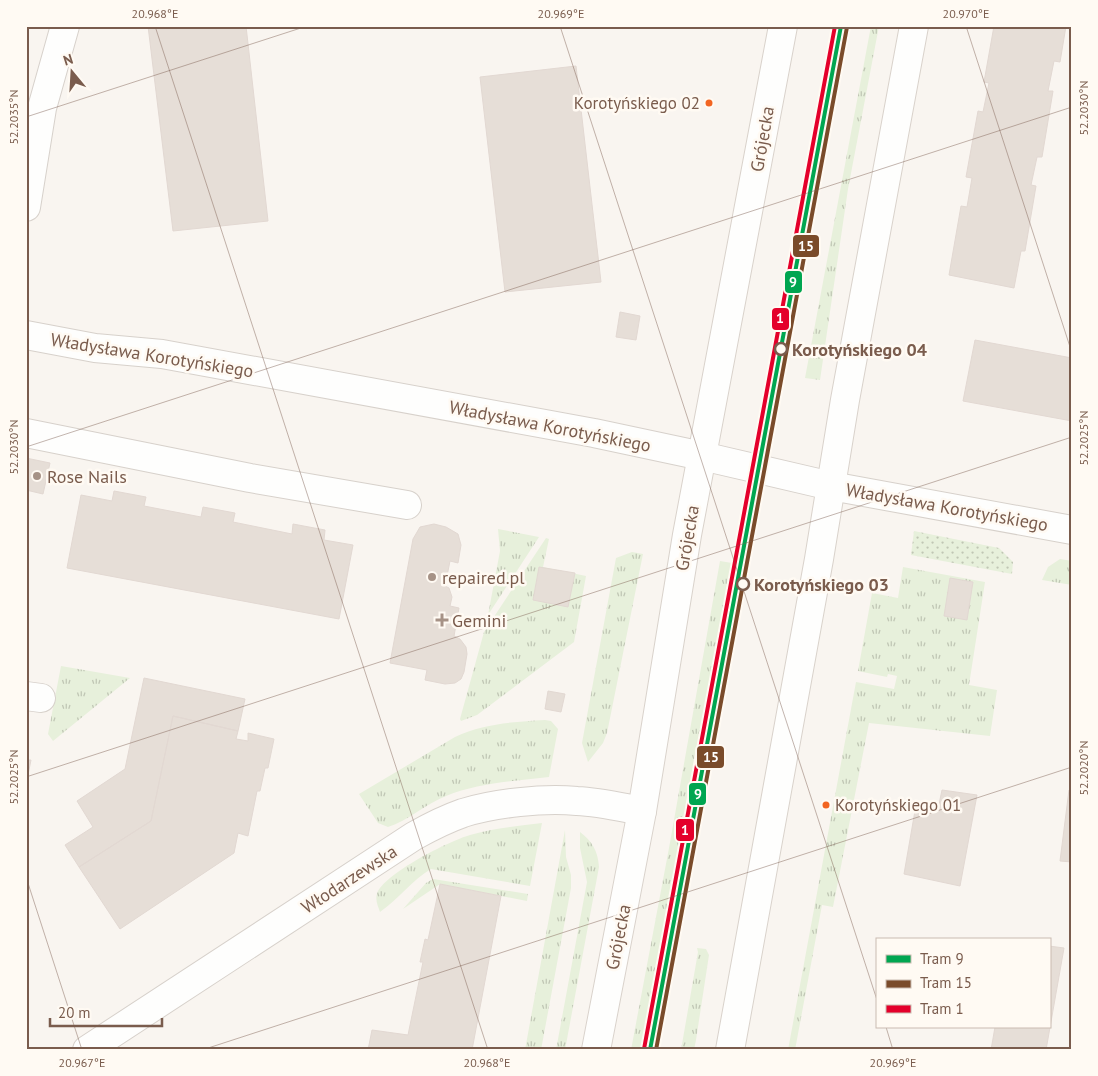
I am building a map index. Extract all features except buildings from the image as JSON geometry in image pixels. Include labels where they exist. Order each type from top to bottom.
[{"type":"street","points":[[26,207],[42,108],[65,26]]},
{"type":"street","name":"Grójecka","points":[[596,1050],[642,811],[687,535],[783,26]]},
{"type":"street","points":[[730,1050],[816,577],[845,400],[914,26]]},
{"type":"street","name":"Władysława Korotyńskiego","points":[[26,335],[96,348],[162,354],[594,433],[831,486],[1072,530]]},
{"type":"street","points":[[26,433],[250,478],[407,506]]},
{"type":"street","name":"Włodarzewska","points":[[87,1050],[414,836],[446,820],[463,813],[506,804],[544,801],[577,800],[642,811]]},
{"type":"green space","points":[[871,26],[879,26],[848,189],[820,380],[805,378]]},
{"type":"green space","points":[[498,529],[539,537],[488,615],[500,551]]},
{"type":"green space","points":[[914,531],[999,548],[1013,562],[1012,574],[911,555]]},
{"type":"green space","points":[[546,538],[549,539],[543,567],[586,576],[574,642],[477,715],[461,721],[484,632]]},
{"type":"green space","points":[[632,552],[643,554],[607,733],[603,743],[588,762],[582,743],[616,558]]},
{"type":"green space","points":[[1060,559],[1072,561],[1072,585],[1042,580],[1048,567]]},
{"type":"green space","points":[[720,561],[732,563],[641,1050],[631,1050],[669,848]]},
{"type":"green space","points":[[903,567],[985,582],[969,685],[997,690],[990,736],[869,723],[833,907],[822,905],[795,1050],[788,1050],[856,682],[894,689],[897,676],[888,674],[887,677],[858,671],[872,593],[898,598]]},
{"type":"green space","points":[[61,666],[130,678],[53,741],[48,734]]},
{"type":"green space","points":[[551,721],[558,729],[549,777],[496,783],[458,792],[438,799],[403,821],[388,827],[378,823],[359,794],[466,732],[499,724]]},
{"type":"green space","points":[[542,823],[530,886],[431,869],[380,912],[376,896],[382,886],[391,877],[418,859],[470,835]]},
{"type":"green space","points":[[565,830],[566,857],[571,875],[571,888],[541,1050],[525,1050]]},
{"type":"green space","points":[[580,832],[594,847],[599,867],[565,1050],[556,1050],[587,882],[580,848]]},
{"type":"green space","points":[[433,879],[528,894],[527,901],[440,884],[403,909],[426,883]]},
{"type":"green space","points":[[697,948],[706,949],[709,955],[696,1040],[694,1050],[681,1050],[698,952]]},
{"type":"tram line","name":"1","points":[[644,1049],[835,26]]},
{"type":"tram line","name":"9","points":[[650,1050],[841,26]]},
{"type":"tram line","name":"15","points":[[656,1050],[847,27]]},
{"type":"place","name":"Korotyńskiego 02","points":[[709,103]]},
{"type":"place","name":"Korotyńskiego 04","points":[[781,349]]},
{"type":"place","name":"Rose Nails","points":[[37,476]]},
{"type":"place","name":"repaired.pl","points":[[432,577]]},
{"type":"place","name":"Korotyńskiego 03","points":[[743,584]]},
{"type":"place","name":"Gemini","points":[[442,620]]},
{"type":"place","name":"Korotyńskiego 01","points":[[826,805]]}]
